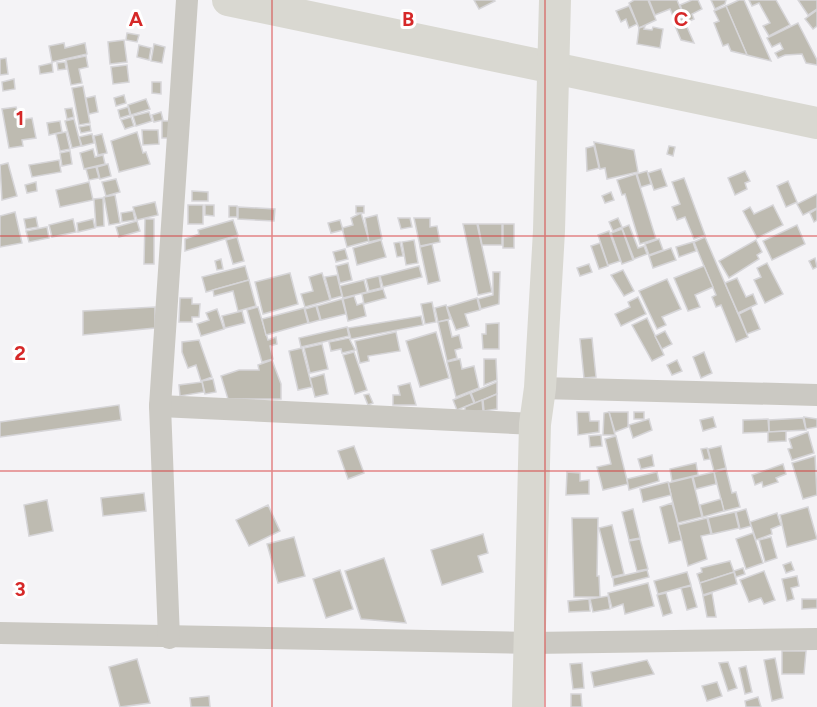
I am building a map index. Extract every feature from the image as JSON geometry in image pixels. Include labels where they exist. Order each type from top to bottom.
[{"type":"street","points":[[169,638],[160,406],[187,0]]},
{"type":"street","points":[[228,0],[817,123]]},
{"type":"street","points":[[528,707],[535,424],[540,388],[549,231],[555,0]]},
{"type":"street","points":[[540,388],[817,395]]},
{"type":"street","points":[[160,406],[535,424]]},
{"type":"street","points":[[0,633],[169,638],[531,643],[817,639]]},
{"type":"building","points":[[474,0],[494,0],[495,1],[479,9]]},
{"type":"building","points":[[634,0],[648,0],[656,20],[639,28],[629,3]]},
{"type":"building","points":[[649,0],[677,0],[682,12],[673,16],[670,9],[655,15]]},
{"type":"building","points":[[698,0],[702,9],[692,14],[694,19],[687,22],[680,5]]},
{"type":"building","points":[[711,0],[726,0],[725,4],[715,9]]},
{"type":"building","points":[[744,0],[771,61],[747,55],[726,6]]},
{"type":"building","points":[[749,0],[776,0],[790,25],[769,36],[763,26],[770,23],[759,3],[752,6]]},
{"type":"building","points":[[798,0],[817,0],[817,9],[808,15]]},
{"type":"building","points":[[629,6],[637,24],[629,28],[626,19],[621,22],[616,11]]},
{"type":"building","points":[[726,6],[747,55],[731,51],[728,44],[723,46],[714,23],[719,21],[714,11]]},
{"type":"building","points":[[817,10],[817,26],[813,29],[805,19]]},
{"type":"building","points":[[683,18],[694,43],[681,40],[673,21]]},
{"type":"building","points":[[798,23],[817,60],[817,65],[806,63],[802,54],[785,55],[778,58],[775,53],[783,49],[780,43],[772,47],[767,38]]},
{"type":"building","points":[[645,26],[644,29],[652,30],[653,27],[663,29],[660,48],[637,44],[639,28]]},
{"type":"building","points":[[127,33],[139,35],[137,42],[126,40]]},
{"type":"building","points":[[124,40],[127,62],[110,64],[108,42]]},
{"type":"building","points":[[64,43],[65,48],[85,43],[87,54],[52,62],[49,46]]},
{"type":"building","points":[[154,44],[165,47],[162,63],[151,61]]},
{"type":"building","points":[[139,45],[151,48],[149,60],[137,57]]},
{"type":"building","points":[[86,56],[88,67],[79,69],[82,83],[71,85],[66,60]]},
{"type":"building","points":[[6,58],[8,74],[0,75],[0,59]]},
{"type":"building","points":[[65,62],[66,69],[58,70],[57,63]]},
{"type":"building","points":[[52,63],[53,72],[40,74],[39,66]]},
{"type":"building","points":[[127,65],[129,82],[113,84],[111,67]]},
{"type":"building","points":[[14,79],[15,89],[3,91],[2,82]]},
{"type":"building","points":[[152,82],[161,82],[161,94],[152,93]]},
{"type":"building","points":[[83,86],[90,123],[79,125],[72,88]]},
{"type":"building","points":[[124,95],[126,103],[116,106],[114,98]]},
{"type":"building","points":[[95,96],[98,112],[89,114],[86,98]]},
{"type":"building","points":[[146,99],[150,109],[131,115],[128,105]]},
{"type":"building","points":[[16,107],[19,120],[32,118],[36,138],[22,140],[23,146],[9,148],[2,109]]},
{"type":"building","points":[[128,107],[130,115],[120,118],[118,110]]},
{"type":"building","points":[[72,108],[74,117],[67,119],[65,109]]},
{"type":"building","points":[[149,112],[152,121],[136,126],[133,116]]},
{"type":"building","points":[[161,112],[163,120],[154,122],[152,115]]},
{"type":"building","points":[[131,117],[134,126],[125,129],[121,120]]},
{"type":"building","points":[[74,119],[81,146],[72,148],[65,121]]},
{"type":"building","points":[[60,121],[62,132],[49,135],[47,123]]},
{"type":"building","points":[[162,121],[173,121],[173,138],[162,138]]},
{"type":"building","points":[[90,125],[91,131],[81,133],[79,127]]},
{"type":"building","points":[[142,130],[158,130],[159,144],[143,145]]},
{"type":"building","points":[[66,132],[70,149],[60,151],[56,134]]},
{"type":"building","points":[[137,132],[143,153],[146,152],[150,164],[119,172],[111,141]]},
{"type":"building","points":[[92,134],[94,143],[82,146],[79,137]]},
{"type":"building","points":[[102,134],[107,153],[98,155],[94,136]]},
{"type":"building","points":[[594,142],[634,150],[638,172],[607,179],[605,168],[600,169]]},
{"type":"building","points":[[594,146],[599,168],[587,171],[586,148]]},
{"type":"building","points":[[669,146],[675,147],[673,156],[667,154]]},
{"type":"building","points":[[93,149],[95,157],[103,155],[105,164],[84,169],[80,153]]},
{"type":"building","points":[[70,151],[72,164],[62,166],[60,153]]},
{"type":"building","points":[[59,160],[61,172],[32,177],[29,165]]},
{"type":"building","points":[[8,163],[17,196],[2,200],[0,165]]},
{"type":"building","points":[[108,164],[111,176],[100,179],[97,167]]},
{"type":"building","points":[[96,167],[99,178],[89,180],[86,169]]},
{"type":"building","points":[[661,169],[667,186],[654,190],[648,173]]},
{"type":"building","points":[[647,171],[651,184],[641,187],[637,174]]},
{"type":"building","points":[[745,171],[750,181],[745,183],[747,189],[735,195],[728,178]]},
{"type":"building","points":[[636,174],[656,239],[640,244],[625,194],[622,195],[617,180]]},
{"type":"building","points":[[684,178],[705,235],[694,239],[685,217],[677,220],[672,207],[680,204],[672,182]]},
{"type":"building","points":[[116,179],[120,192],[106,196],[102,182]]},
{"type":"building","points":[[788,181],[797,202],[786,207],[777,186]]},
{"type":"building","points":[[36,182],[37,191],[27,193],[25,185]]},
{"type":"building","points":[[89,182],[93,200],[60,207],[56,190]]},
{"type":"building","points":[[192,191],[208,192],[208,201],[192,201]]},
{"type":"building","points":[[611,192],[614,200],[605,203],[602,196]]},
{"type":"building","points":[[817,194],[817,208],[803,215],[797,204]]},
{"type":"building","points":[[115,195],[120,223],[109,225],[104,197]]},
{"type":"building","points":[[103,198],[104,226],[96,227],[94,199]]},
{"type":"building","points":[[155,202],[158,215],[137,220],[133,207]]},
{"type":"building","points":[[188,205],[203,205],[203,224],[188,224]]},
{"type":"building","points":[[205,205],[214,205],[214,216],[205,215]]},
{"type":"building","points":[[773,205],[783,225],[757,238],[743,211],[750,207],[754,214]]},
{"type":"building","points":[[229,206],[237,206],[237,217],[229,217]]},
{"type":"building","points":[[356,206],[364,206],[364,213],[356,213]]},
{"type":"building","points":[[238,207],[275,209],[274,221],[238,219]]},
{"type":"building","points":[[817,209],[817,220],[814,222],[810,213]]},
{"type":"building","points":[[133,211],[135,220],[122,222],[121,213]]},
{"type":"building","points":[[15,212],[22,243],[0,247],[0,216]]},
{"type":"building","points":[[361,213],[369,241],[347,247],[342,228],[353,225],[351,218]]},
{"type":"building","points":[[377,215],[382,239],[369,242],[365,218]]},
{"type":"building","points":[[36,217],[38,227],[26,229],[24,219]]},
{"type":"building","points":[[398,218],[410,218],[412,227],[401,229]]},
{"type":"building","points":[[414,218],[430,218],[430,227],[437,226],[440,242],[420,246]]},
{"type":"building","points":[[618,218],[622,227],[613,231],[609,222]]},
{"type":"building","points":[[73,219],[76,232],[52,237],[49,225]]},
{"type":"building","points":[[93,219],[95,228],[78,232],[77,223]]},
{"type":"building","points":[[145,219],[154,219],[154,264],[144,264]]},
{"type":"building","points":[[233,220],[238,235],[185,251],[185,239],[199,234],[198,230]]},
{"type":"building","points":[[340,220],[343,230],[331,233],[328,223]]},
{"type":"building","points":[[137,221],[140,231],[119,237],[116,227]]},
{"type":"building","points":[[463,224],[477,224],[492,292],[478,295]]},
{"type":"building","points":[[478,224],[502,224],[502,245],[482,245]]},
{"type":"building","points":[[503,224],[514,224],[514,248],[503,248]]},
{"type":"building","points":[[629,225],[638,248],[644,246],[647,254],[634,259],[622,228]]},
{"type":"building","points":[[797,225],[805,244],[772,260],[763,241]]},
{"type":"building","points":[[47,227],[49,238],[29,242],[26,231]]},
{"type":"building","points":[[622,229],[633,260],[622,264],[611,233]]},
{"type":"building","points":[[609,231],[620,261],[608,265],[598,235]]},
{"type":"building","points":[[237,237],[244,261],[233,264],[226,240]]},
{"type":"building","points":[[705,237],[748,337],[736,342],[721,305],[716,307],[712,297],[716,295],[694,242]]},
{"type":"building","points":[[659,239],[663,250],[649,255],[645,244]]},
{"type":"building","points":[[381,240],[386,257],[357,265],[353,248]]},
{"type":"building","points":[[414,240],[418,263],[406,265],[402,242]]},
{"type":"building","points":[[756,240],[762,252],[757,255],[759,259],[729,278],[719,261]]},
{"type":"building","points":[[400,242],[403,256],[397,257],[394,243]]},
{"type":"building","points":[[693,242],[696,251],[679,257],[676,247]]},
{"type":"building","points":[[600,243],[608,266],[599,269],[591,246]]},
{"type":"building","points":[[432,244],[440,281],[428,284],[420,247]]},
{"type":"building","points":[[671,248],[676,260],[653,268],[649,256]]},
{"type":"building","points":[[345,249],[348,259],[336,262],[333,252]]},
{"type":"building","points":[[815,258],[817,267],[813,269],[809,261]]},
{"type":"building","points":[[221,259],[223,269],[217,270],[215,261]]},
{"type":"building","points":[[348,263],[352,280],[340,283],[336,266]]},
{"type":"building","points":[[767,263],[783,294],[765,303],[754,280],[761,277],[757,268]]},
{"type":"building","points":[[589,264],[592,272],[580,276],[577,268]]},
{"type":"building","points":[[245,266],[249,280],[206,292],[202,277]]},
{"type":"building","points":[[419,266],[422,277],[383,287],[380,276]]},
{"type":"building","points":[[704,266],[713,287],[695,295],[700,307],[688,311],[674,278]]},
{"type":"building","points":[[623,270],[634,291],[624,296],[611,275]]},
{"type":"building","points":[[493,272],[500,272],[499,304],[481,309],[478,299],[493,295]]},
{"type":"building","points":[[290,273],[298,304],[263,314],[255,282]]},
{"type":"building","points":[[322,273],[330,300],[305,307],[301,294],[313,291],[309,277]]},
{"type":"building","points":[[337,275],[342,296],[331,299],[325,277]]},
{"type":"building","points":[[379,276],[381,288],[369,291],[366,279]]},
{"type":"building","points":[[737,278],[746,297],[753,294],[757,304],[738,313],[725,283]]},
{"type":"building","points":[[667,279],[681,309],[662,317],[666,325],[657,329],[639,291]]},
{"type":"building","points":[[249,280],[256,306],[238,311],[233,291],[214,296],[213,290]]},
{"type":"building","points":[[364,280],[367,292],[343,298],[340,286]]},
{"type":"building","points":[[383,289],[386,298],[364,304],[362,294]]},
{"type":"building","points":[[354,296],[357,305],[363,303],[366,316],[348,321],[343,299]]},
{"type":"building","points":[[638,297],[646,314],[621,326],[615,314],[630,307],[628,302]]},
{"type":"building","points":[[180,298],[192,298],[192,304],[200,304],[199,317],[192,317],[192,322],[179,322]]},
{"type":"building","points":[[477,298],[480,310],[465,314],[469,326],[456,330],[447,307]]},
{"type":"building","points":[[342,299],[346,314],[321,320],[317,306]]},
{"type":"building","points":[[432,302],[436,322],[425,324],[421,304]]},
{"type":"building","points":[[446,305],[450,319],[438,322],[435,308]]},
{"type":"building","points":[[316,306],[320,320],[309,323],[305,309]]},
{"type":"building","points":[[155,307],[155,328],[83,335],[83,311]]},
{"type":"building","points":[[258,307],[268,340],[276,337],[277,344],[270,346],[273,359],[262,362],[247,310]]},
{"type":"building","points":[[304,308],[308,323],[266,335],[262,319]]},
{"type":"building","points":[[751,308],[760,329],[747,334],[739,314]]},
{"type":"building","points":[[217,309],[224,329],[201,336],[197,324],[209,320],[206,313]]},
{"type":"building","points":[[242,311],[245,323],[225,328],[222,316]]},
{"type":"building","points":[[421,316],[423,325],[351,339],[348,328]]},
{"type":"building","points":[[647,318],[664,355],[652,361],[632,325]]},
{"type":"building","points":[[448,320],[452,337],[459,335],[462,348],[455,350],[457,358],[447,361],[438,322]]},
{"type":"building","points":[[499,323],[499,349],[483,349],[482,334],[486,334],[486,324]]},
{"type":"building","points":[[347,327],[349,336],[301,347],[299,338]]},
{"type":"building","points":[[665,331],[672,344],[662,349],[655,336]]},
{"type":"building","points":[[396,332],[400,351],[368,356],[369,361],[360,363],[355,341]]},
{"type":"building","points":[[436,332],[449,378],[420,387],[406,341]]},
{"type":"building","points":[[349,338],[355,350],[342,353],[341,349],[331,351],[329,342]]},
{"type":"building","points":[[592,338],[596,377],[584,378],[580,339]]},
{"type":"building","points":[[199,340],[212,377],[201,381],[196,365],[188,368],[182,352],[182,342]]},
{"type":"building","points":[[322,344],[328,369],[310,373],[304,348]]},
{"type":"building","points":[[302,348],[312,387],[298,390],[289,351]]},
{"type":"building","points":[[354,352],[367,390],[355,394],[343,355]]},
{"type":"building","points":[[704,352],[712,373],[701,378],[693,357]]},
{"type":"building","points":[[460,359],[462,369],[474,366],[479,388],[456,397],[447,362]]},
{"type":"building","points":[[484,359],[496,359],[497,380],[484,385]]},
{"type":"building","points":[[272,360],[281,384],[281,399],[228,399],[221,376],[239,370],[259,370],[258,365]]},
{"type":"building","points":[[677,360],[682,371],[672,375],[667,365]]},
{"type":"building","points":[[324,374],[328,394],[315,397],[310,378]]},
{"type":"building","points":[[213,379],[216,392],[205,394],[202,381]]},
{"type":"building","points":[[202,382],[204,392],[180,396],[179,385]]},
{"type":"building","points":[[497,382],[497,394],[475,403],[471,393]]},
{"type":"building","points":[[410,383],[416,405],[393,405],[393,395],[400,395],[398,386]]},
{"type":"building","points":[[470,393],[474,403],[457,410],[453,400]]},
{"type":"building","points":[[369,394],[373,403],[368,405],[364,395]]},
{"type":"building","points":[[497,394],[497,409],[484,411],[483,400]]},
{"type":"building","points":[[482,400],[483,411],[465,412],[465,407]]},
{"type":"building","points":[[119,405],[121,420],[0,437],[0,422]]},
{"type":"building","points":[[577,412],[589,412],[590,421],[599,421],[599,432],[578,435]]},
{"type":"building","points":[[609,412],[628,412],[628,427],[615,432]]},
{"type":"building","points":[[609,412],[615,435],[603,435],[604,413]]},
{"type":"building","points":[[634,412],[644,412],[644,419],[634,419]]},
{"type":"building","points":[[713,417],[716,427],[703,431],[700,420]]},
{"type":"building","points":[[804,417],[817,419],[817,427],[806,429]]},
{"type":"building","points":[[803,418],[806,430],[769,432],[769,420]]},
{"type":"building","points":[[649,419],[652,430],[633,438],[629,425]]},
{"type":"building","points":[[768,419],[769,432],[743,433],[743,420]]},
{"type":"building","points":[[786,431],[786,441],[768,442],[768,432]]},
{"type":"building","points":[[808,432],[814,453],[792,460],[788,449],[792,448],[789,439]]},
{"type":"building","points":[[601,435],[602,446],[590,447],[589,436]]},
{"type":"building","points":[[616,436],[628,484],[603,490],[597,467],[611,464],[605,439]]},
{"type":"building","points":[[354,446],[364,473],[348,479],[338,451]]},
{"type":"building","points":[[721,446],[726,468],[714,471],[708,449]]},
{"type":"building","points":[[707,448],[710,459],[704,460],[701,449]]},
{"type":"building","points":[[652,455],[654,466],[641,469],[638,459]]},
{"type":"building","points":[[815,456],[817,495],[803,499],[792,463]]},
{"type":"building","points":[[696,463],[698,475],[672,481],[670,469]]},
{"type":"building","points":[[783,464],[786,474],[776,478],[778,482],[763,487],[762,482],[755,485],[752,475]]},
{"type":"building","points":[[726,469],[732,493],[736,492],[740,507],[724,511],[714,472]]},
{"type":"building","points":[[567,472],[580,473],[580,481],[589,480],[589,494],[566,495]]},
{"type":"building","points":[[657,472],[659,481],[629,490],[627,479]]},
{"type":"building","points":[[714,472],[716,484],[696,489],[693,477]]},
{"type":"building","points":[[692,477],[702,517],[678,523],[668,483]]},
{"type":"building","points":[[668,482],[671,495],[643,502],[640,489]]},
{"type":"building","points":[[144,493],[146,511],[103,516],[101,498]]},
{"type":"building","points":[[721,499],[724,511],[703,517],[700,505]]},
{"type":"building","points":[[47,500],[53,531],[29,536],[24,505]]},
{"type":"building","points":[[672,503],[682,540],[669,543],[660,507]]},
{"type":"building","points":[[268,505],[280,531],[249,546],[236,520]]},
{"type":"building","points":[[808,507],[817,539],[787,547],[780,515]]},
{"type":"building","points":[[633,509],[640,538],[629,540],[622,512]]},
{"type":"building","points":[[746,509],[751,526],[740,529],[736,512]]},
{"type":"building","points":[[735,512],[739,528],[712,534],[708,518]]},
{"type":"building","points":[[777,513],[781,525],[771,529],[772,534],[756,540],[750,522]]},
{"type":"building","points":[[572,518],[598,518],[597,576],[599,576],[600,597],[574,597]]},
{"type":"building","points":[[707,518],[711,534],[701,536],[707,559],[688,566],[678,525]]},
{"type":"building","points":[[612,525],[624,574],[612,577],[599,528]]},
{"type":"building","points":[[753,533],[763,563],[746,569],[736,539]]},
{"type":"building","points":[[483,534],[488,553],[478,556],[483,572],[442,585],[431,550]]},
{"type":"building","points":[[294,537],[305,576],[278,583],[267,544]]},
{"type":"building","points":[[771,537],[777,558],[765,562],[759,540]]},
{"type":"building","points":[[640,539],[648,569],[637,571],[629,541]]},
{"type":"building","points":[[384,558],[406,623],[361,619],[345,571]]},
{"type":"building","points":[[730,561],[734,572],[700,583],[697,574],[702,572],[701,568]]},
{"type":"building","points":[[791,562],[794,570],[786,573],[783,565]]},
{"type":"building","points":[[743,568],[745,574],[736,577],[734,571]]},
{"type":"building","points":[[340,570],[353,609],[326,618],[313,579]]},
{"type":"building","points":[[647,570],[649,577],[614,586],[613,578]]},
{"type":"building","points":[[764,571],[775,600],[764,604],[761,598],[749,602],[740,580]]},
{"type":"building","points":[[687,572],[691,585],[658,594],[654,581]]},
{"type":"building","points":[[734,572],[737,584],[703,595],[700,583]]},
{"type":"building","points":[[797,576],[799,586],[791,588],[794,599],[787,601],[782,579]]},
{"type":"building","points":[[648,583],[654,606],[625,614],[623,604],[612,608],[608,593]]},
{"type":"building","points":[[691,586],[697,607],[687,610],[681,588]]},
{"type":"building","points":[[666,593],[672,613],[663,616],[657,595]]},
{"type":"building","points":[[712,593],[716,617],[707,617],[703,596]]},
{"type":"building","points":[[608,596],[610,609],[593,612],[590,599]]},
{"type":"building","points":[[589,599],[590,611],[569,612],[568,601]]},
{"type":"building","points":[[802,599],[817,599],[817,608],[802,609]]},
{"type":"building","points":[[782,651],[806,651],[804,674],[782,674]]},
{"type":"building","points":[[775,658],[783,698],[772,701],[764,660]]},
{"type":"building","points":[[137,659],[150,703],[120,707],[109,667]]},
{"type":"building","points":[[647,660],[654,674],[594,687],[591,672]]},
{"type":"building","points":[[728,662],[737,688],[728,691],[719,663]]},
{"type":"building","points":[[582,663],[584,688],[573,689],[570,664]]},
{"type":"building","points":[[746,666],[752,692],[745,694],[739,668]]},
{"type":"building","points":[[717,682],[722,696],[707,701],[702,686]]},
{"type":"building","points":[[571,694],[581,694],[582,707],[571,707]]},
{"type":"building","points":[[209,696],[210,707],[191,707],[190,698]]},
{"type":"building","points":[[758,697],[761,707],[746,707],[745,701]]}]
